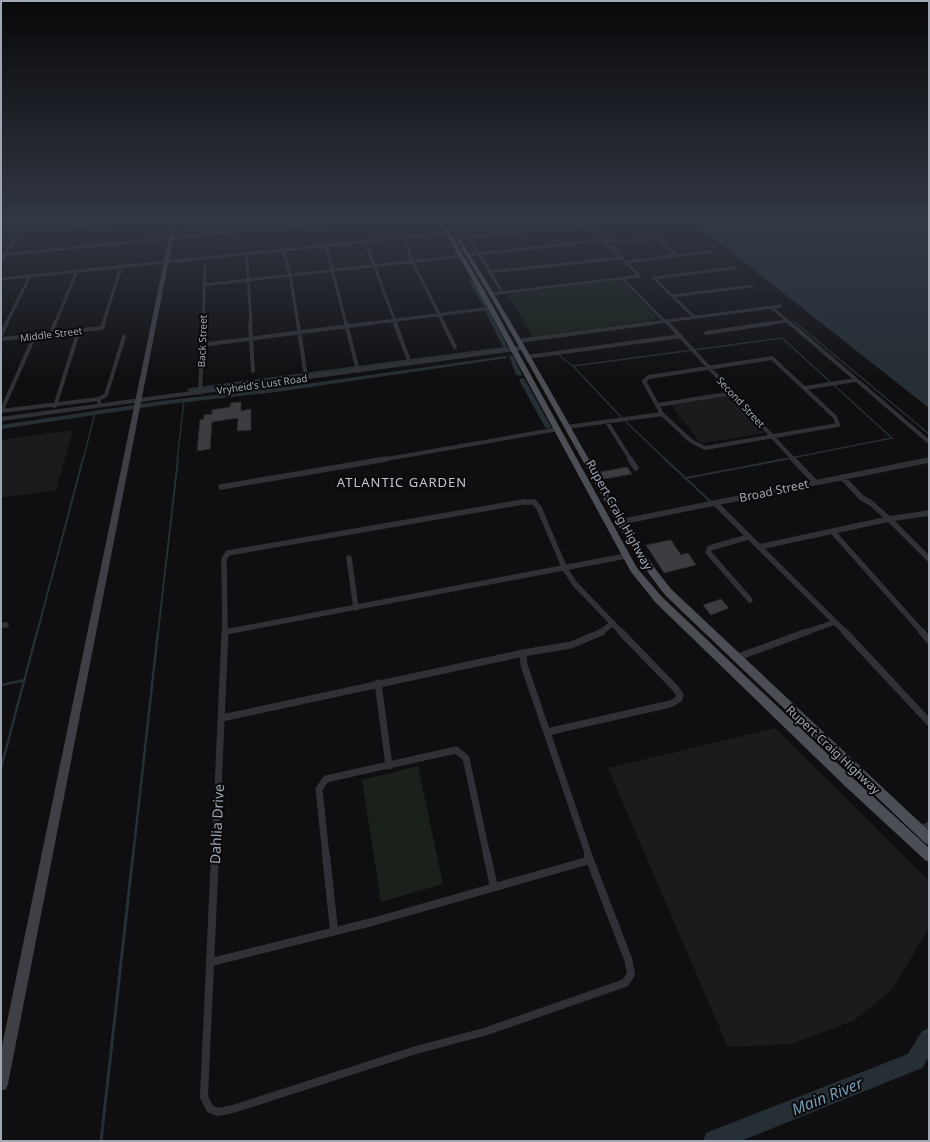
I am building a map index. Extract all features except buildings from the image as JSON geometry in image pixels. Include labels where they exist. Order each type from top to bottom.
[{"type":"main road","points":[[1,1084],[164,271]]},
{"type":"main road","name":"Rupert Craig Highway","points":[[473,271],[491,308],[527,357],[634,570],[659,600],[844,778],[929,856]]},
{"type":"main road","name":"Rupert Craig Highway","points":[[475,271],[491,294],[563,428],[637,552],[659,582],[929,839]]},
{"type":"street","points":[[1,279],[83,271]]},
{"type":"street","name":"Middle Street","points":[[1,339],[102,328],[120,271]]},
{"type":"street","name":"Back Street","points":[[200,392],[205,271]]},
{"type":"street","points":[[248,271],[253,339],[253,371]]},
{"type":"street","points":[[289,271],[305,372]]},
{"type":"street","points":[[204,285],[321,271]]},
{"type":"street","points":[[332,271],[358,370]]},
{"type":"street","points":[[376,271],[408,358]]},
{"type":"street","points":[[418,271],[455,347]]},
{"type":"street","points":[[496,271],[489,272],[502,292]]},
{"type":"street","points":[[491,294],[640,276],[635,271]]},
{"type":"street","points":[[694,318],[654,278],[708,271]]},
{"type":"street","points":[[51,334],[77,272]]},
{"type":"street","points":[[1,335],[30,276]]},
{"type":"street","name":"Second Street","points":[[623,279],[681,336],[815,482]]},
{"type":"street","points":[[672,296],[752,286]]},
{"type":"street","name":"Vryheid's Lust Road","points":[[1,419],[98,406],[138,405],[200,392],[358,370],[666,322],[780,306]]},
{"type":"street","points":[[771,307],[929,442]]},
{"type":"street","points":[[201,345],[491,308]]},
{"type":"street","points":[[706,333],[787,321]]},
{"type":"street","points":[[53,412],[79,330]]},
{"type":"street","points":[[1,412],[35,335]]},
{"type":"street","points":[[527,357],[681,336]]},
{"type":"street","points":[[1,412],[99,399],[106,395],[124,337]]},
{"type":"street","points":[[772,358],[804,388],[835,417],[838,424],[774,437],[705,448],[691,441],[662,414],[644,382],[645,379],[772,358]]},
{"type":"street","points":[[804,388],[856,380]]},
{"type":"street","points":[[658,405],[734,393]]},
{"type":"street","points":[[98,406],[99,399]]},
{"type":"street","points":[[220,487],[563,428],[662,414]]},
{"type":"street","points":[[607,422],[636,468]]},
{"type":"street","name":"Broad Street","points":[[620,522],[842,476],[929,460]]},
{"type":"street","points":[[842,476],[862,498],[871,503],[889,519],[929,559]]},
{"type":"street","name":"Dahlia Drive","points":[[565,568],[539,508],[534,502],[524,502],[377,526],[349,533],[228,553],[224,559],[225,632],[222,718],[204,1097],[210,1109],[218,1112],[233,1109],[373,1064],[484,1032],[625,983],[630,974],[628,960],[590,860]]},
{"type":"street","points":[[715,503],[835,622],[929,722]]},
{"type":"street","points":[[759,547],[889,519],[929,513]]},
{"type":"street","points":[[832,531],[929,640]]},
{"type":"street","points":[[748,537],[715,546],[708,550],[713,558],[750,600]]},
{"type":"street","points":[[225,632],[626,556]]},
{"type":"street","points":[[349,558],[356,608]]},
{"type":"street","points":[[547,732],[670,704],[678,699],[680,695],[676,688],[575,584],[565,568]]},
{"type":"street","points":[[738,657],[835,622]]},
{"type":"street","points":[[222,718],[523,653],[555,649],[598,635],[612,623]]},
{"type":"street","points":[[211,962],[334,930],[372,922],[590,860],[524,665],[523,653]]},
{"type":"street","points":[[378,684],[389,766]]},
{"type":"street","points":[[334,930],[319,789],[326,779],[456,750],[466,758],[494,887]]},
{"type":"street","points":[[920,830],[929,825]]},
{"type":"shaded area","points":[[756,271],[929,271],[929,408]]},
{"type":"shaded area","points":[[622,280],[637,297],[626,298],[611,281]]},
{"type":"shaded area","points":[[611,281],[626,298],[637,297],[658,319],[533,337],[507,294]]},
{"type":"shaded area","points":[[731,395],[765,433],[703,443],[699,441],[671,405]]},
{"type":"shaded area","points":[[73,430],[56,490],[1,498],[1,440]]},
{"type":"shaded area","points":[[775,728],[929,881],[929,928],[892,990],[853,1021],[792,1044],[728,1047],[608,768]]},
{"type":"shaded area","points":[[418,766],[443,884],[381,902],[362,780]]},
{"type":"waterway","points":[[471,281],[485,305]]},
{"type":"waterway","points":[[190,390],[506,348],[487,311]]},
{"type":"waterway","points":[[793,321],[797,324]]},
{"type":"waterway","points":[[796,323],[929,434]]},
{"type":"waterway","points":[[573,366],[782,338],[892,438],[781,460]]},
{"type":"waterway","points":[[511,356],[519,375]]},
{"type":"waterway","points":[[560,356],[573,366]]},
{"type":"waterway","points":[[1,427],[161,403],[277,390],[505,357]]},
{"type":"waterway","points":[[573,366],[621,417],[666,460]]},
{"type":"waterway","points":[[522,380],[548,427]]},
{"type":"waterway","points":[[177,460],[184,401]]},
{"type":"waterway","points":[[83,460],[95,413]]},
{"type":"waterway","points":[[37,633],[83,459]]},
{"type":"waterway","points":[[158,633],[178,459]]},
{"type":"waterway","points":[[665,459],[711,502]]},
{"type":"waterway","points":[[686,478],[786,459]]},
{"type":"waterway","points":[[24,680],[37,632]]},
{"type":"waterway","points":[[133,856],[158,632]]},
{"type":"waterway","points":[[1,685],[24,680]]},
{"type":"waterway","points":[[1,768],[24,680]]},
{"type":"waterway","points":[[101,1141],[133,855]]},
{"type":"waterway","name":"Main River","points":[[714,1141],[915,1061],[929,1038]]},
{"type":"district","name":"ATLANTIC GARDEN","points":[[402,482]]}]
